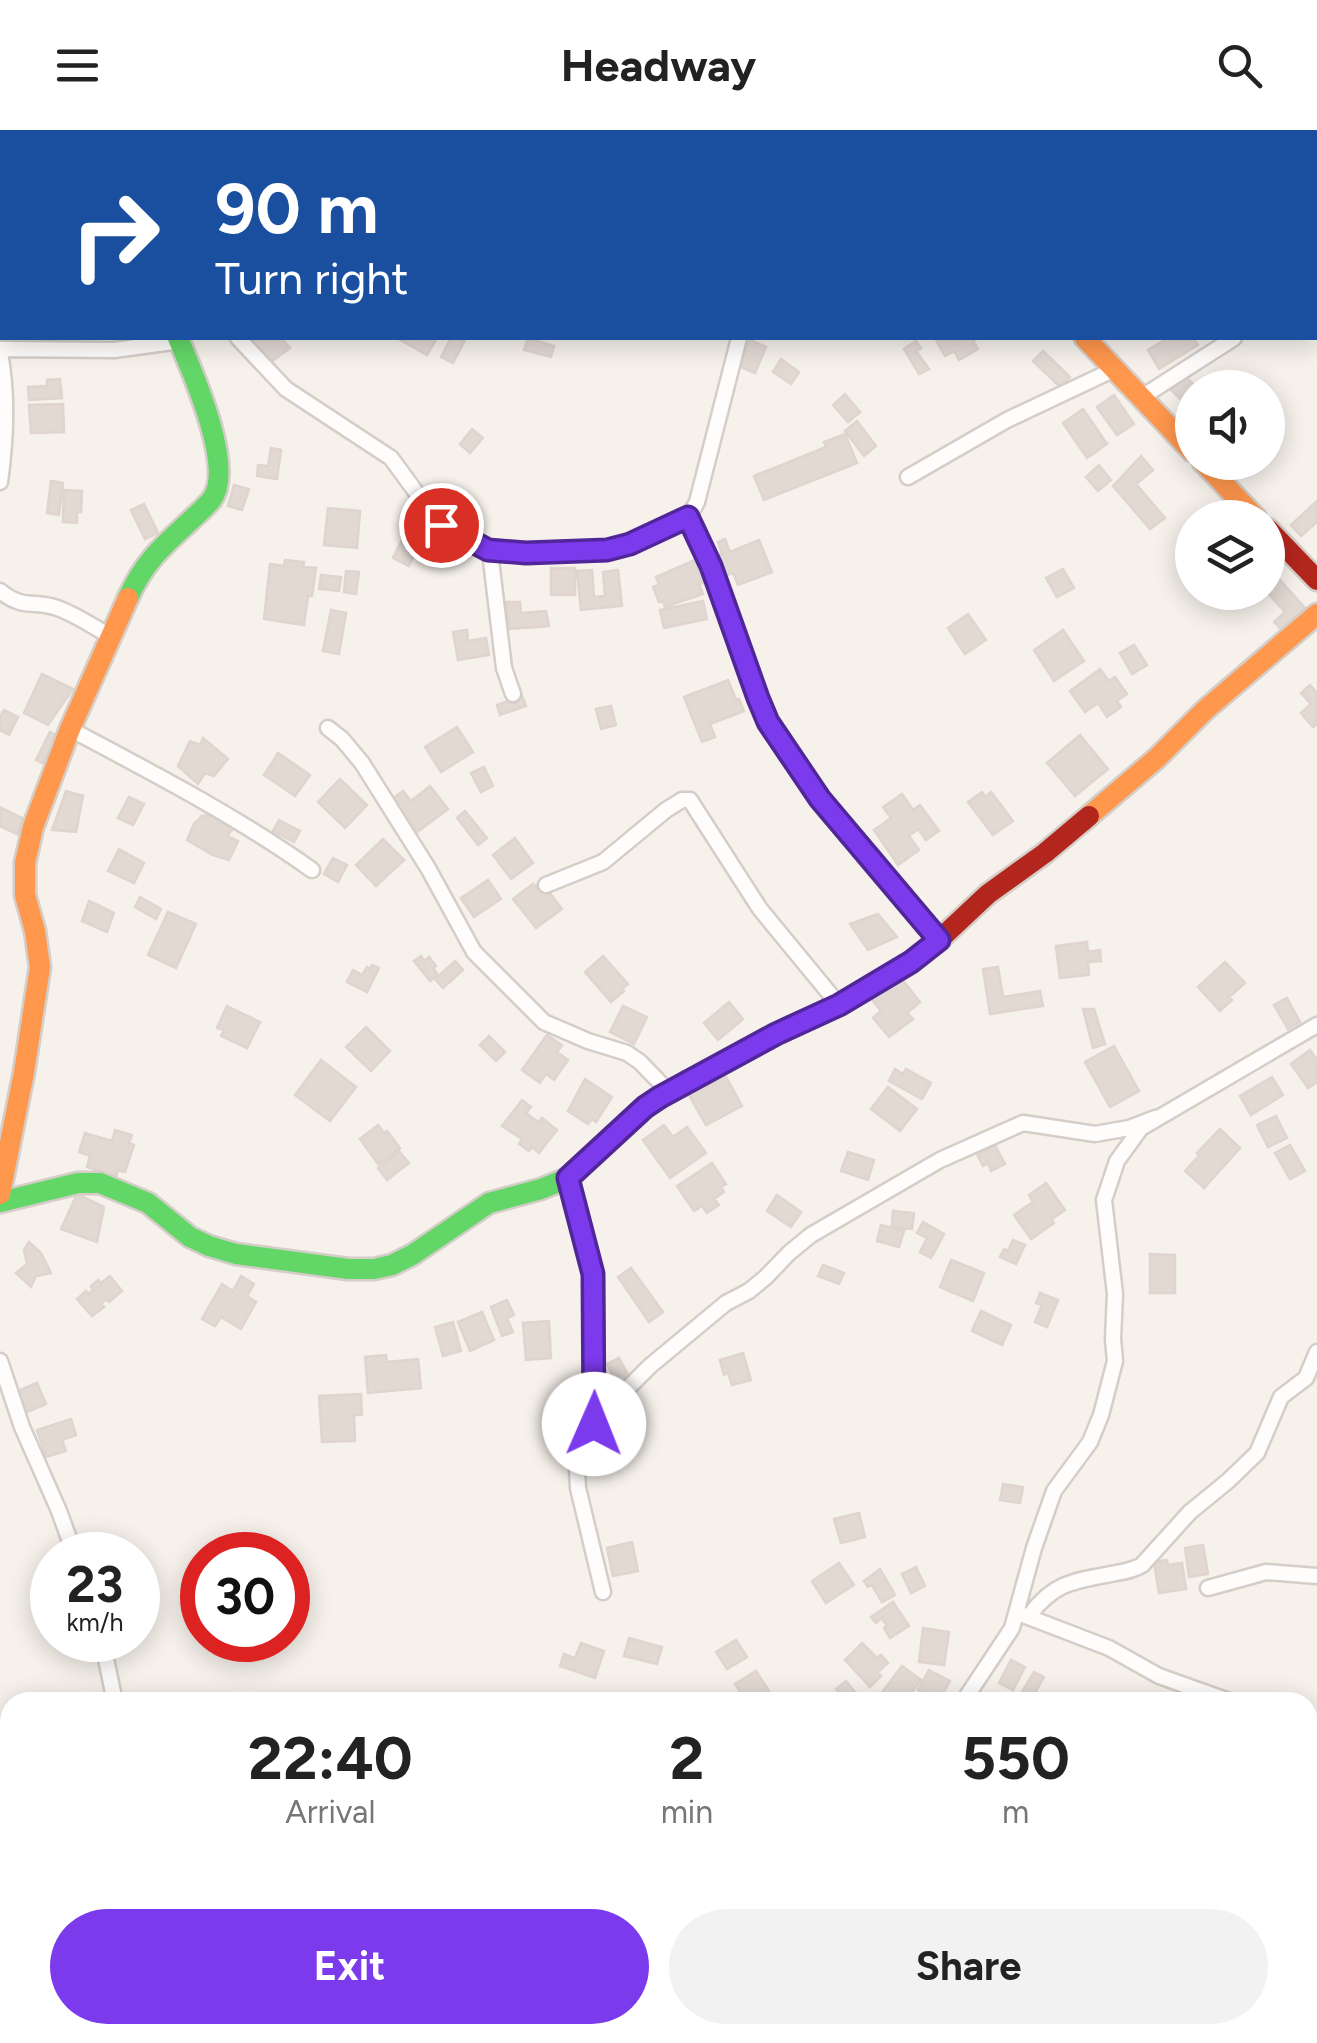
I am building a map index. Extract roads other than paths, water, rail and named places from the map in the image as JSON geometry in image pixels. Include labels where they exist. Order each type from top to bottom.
[{"type":"street","points":[[0,482],[5,444],[5,384],[0,351],[114,350],[173,340]]},
{"type":"street","points":[[0,1194],[40,966],[36,931],[25,895],[24,863],[33,827],[70,729],[142,568],[218,491],[214,442],[202,396],[179,340]]},
{"type":"street","points":[[240,340],[296,397],[391,458],[435,522],[488,550],[526,553],[607,550],[630,544],[688,517],[696,502],[738,340]]},
{"type":"street","points":[[1086,340],[1175,432]]},
{"type":"street","points":[[1142,396],[1231,340]]},
{"type":"street","points":[[908,478],[1007,420],[1115,368]]},
{"type":"street","points":[[1220,480],[1239,500]]},
{"type":"street","points":[[688,517],[711,566],[768,722],[820,799],[939,940]]},
{"type":"street","points":[[1285,547],[1317,580]]},
{"type":"street","points":[[488,550],[493,560],[504,668],[513,694]]},
{"type":"street","points":[[0,591],[16,602],[56,607],[110,636]]},
{"type":"street","points":[[0,1202],[78,1183],[100,1184],[148,1203],[190,1237],[236,1254],[348,1269],[392,1265],[489,1203],[568,1178],[645,1107],[776,1034],[839,1005],[911,962],[988,894],[1044,853],[1157,758],[1205,710],[1317,614]]},
{"type":"street","points":[[328,728],[362,763],[484,964],[544,1022],[588,1042],[627,1053],[669,1092]]},
{"type":"street","points":[[70,729],[194,794],[312,870]]},
{"type":"street","points":[[546,885],[603,862],[666,810],[682,800],[690,800],[760,910],[839,1005]]},
{"type":"street","points":[[1023,1615],[1034,1548],[1054,1491],[1095,1434],[1115,1361],[1116,1294],[1104,1209],[1105,1192],[1124,1148],[1155,1118],[1317,1025]]},
{"type":"street","points":[[603,1592],[577,1469],[594,1424],[650,1366],[726,1303],[749,1292],[811,1235],[940,1160],[1023,1123],[1096,1134],[1130,1128],[1155,1118]]},
{"type":"street","points":[[568,1178],[593,1274],[594,1424]]},
{"type":"street","points":[[971,1692],[1023,1615],[1042,1598],[1064,1584],[1132,1571],[1142,1565],[1190,1512],[1228,1482],[1257,1453],[1281,1397],[1306,1378],[1317,1352]]},
{"type":"street","points":[[0,1361],[22,1427],[67,1532]]},
{"type":"street","points":[[1208,1588],[1266,1572],[1317,1576]]},
{"type":"street","points":[[1023,1615],[1204,1692]]},
{"type":"street","points":[[107,1662],[113,1692]]}]
